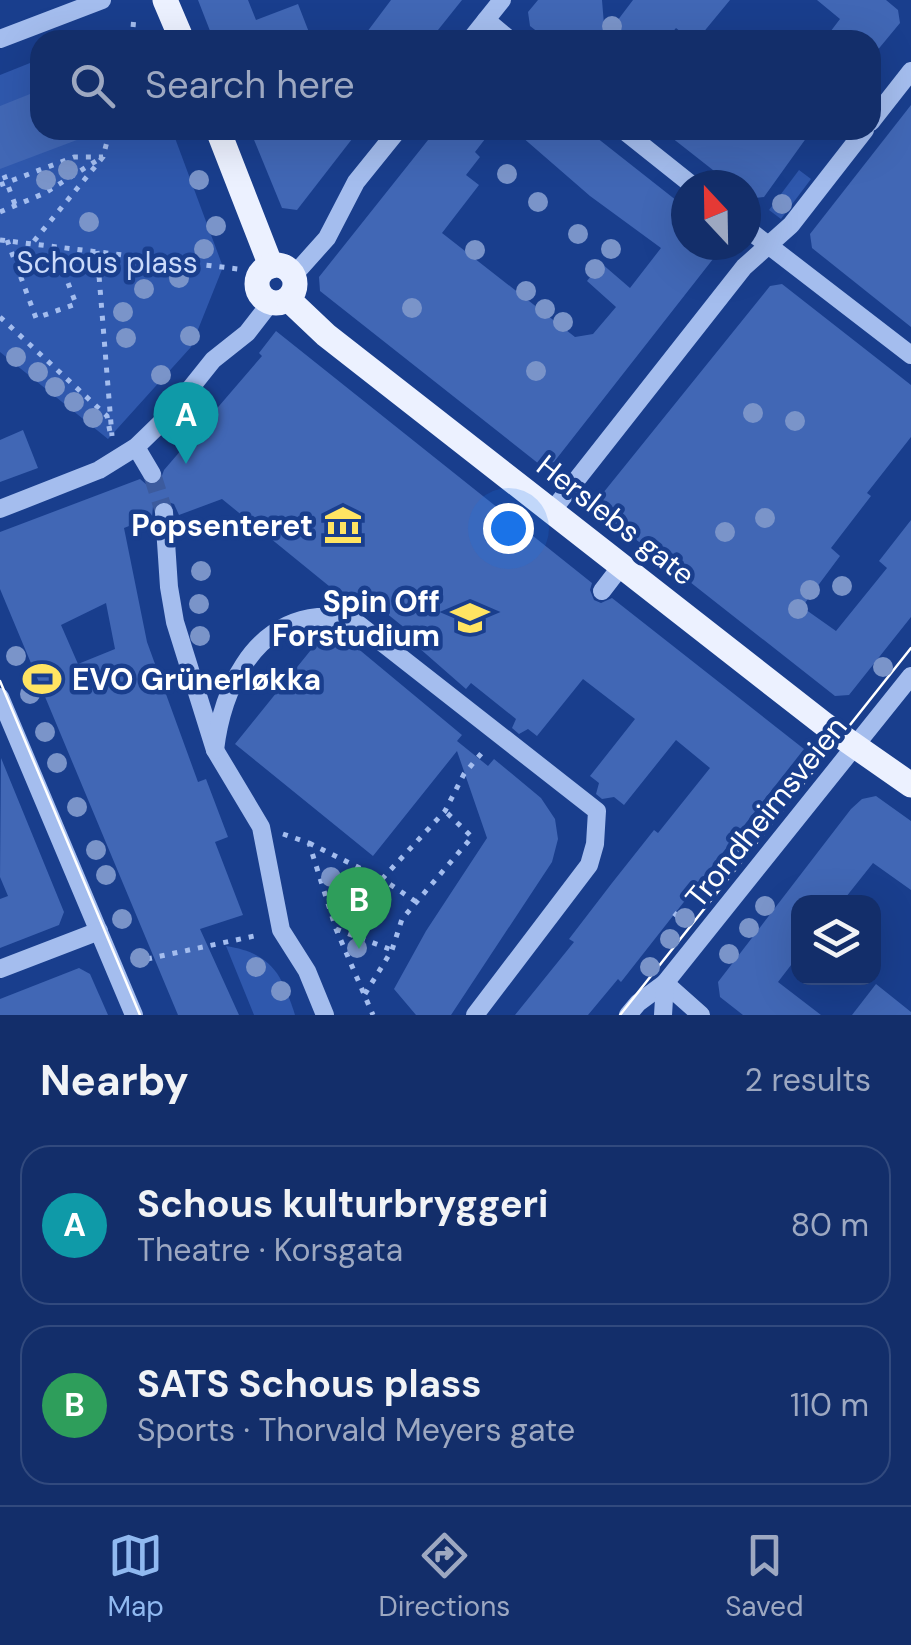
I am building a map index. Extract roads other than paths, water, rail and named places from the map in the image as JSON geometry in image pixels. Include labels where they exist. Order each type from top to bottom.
[{"type":"main road","points":[[165,0],[178,30]]},
{"type":"main road","points":[[222,140],[281,286]]},
{"type":"main road","name":"Herslebs gate","points":[[281,286],[326,335],[855,746],[911,785]]},
{"type":"street","points":[[0,38],[102,0]]},
{"type":"street","points":[[478,30],[502,0]]},
{"type":"street","points":[[486,20],[498,30]]},
{"type":"street","points":[[881,109],[911,71]]},
{"type":"street","points":[[0,509],[99,470],[136,448],[169,415],[212,360],[247,332],[281,286],[326,238],[356,182],[390,140]]},
{"type":"street","points":[[636,140],[673,170]]},
{"type":"street","points":[[552,511],[744,267],[791,225],[857,140]]},
{"type":"street","points":[[761,240],[911,355]]},
{"type":"street","points":[[136,448],[152,474]]},
{"type":"street","points":[[164,512],[175,622],[215,750],[261,827],[281,930],[307,971],[325,1015]]},
{"type":"street","points":[[602,590],[622,566]]},
{"type":"street","points":[[215,750],[227,692],[247,658],[276,633],[298,621],[323,616],[357,624],[597,811],[595,844],[588,865],[476,1015]]},
{"type":"street","name":"Trondheimsveien","points":[[628,1015],[665,983],[911,676]]},
{"type":"street","points":[[0,696],[134,1015]]},
{"type":"street","points":[[0,969],[99,931]]},
{"type":"street","points":[[664,1015],[665,983]]},
{"type":"street","points":[[665,983],[700,1015]]},
{"type":"tunnel","points":[[152,474],[164,512]]},
{"type":"tram line","points":[[620,1015],[911,648]]},
{"type":"tram line","points":[[0,681],[140,1015]]},
{"type":"place","name":"Schous kulturbryggeri","points":[[186,464]]},
{"type":"place","name":"Popsenteret","points":[[343,525]]},
{"type":"place","name":"Spin Off Forstudium","points":[[470,618]]},
{"type":"place","name":"EVO Grünerløkka","points":[[42,679]]},
{"type":"place","name":"SATS Schous plass","points":[[359,949]]},
{"type":"park label","name":"Schous plass","points":[[107,262]]}]
